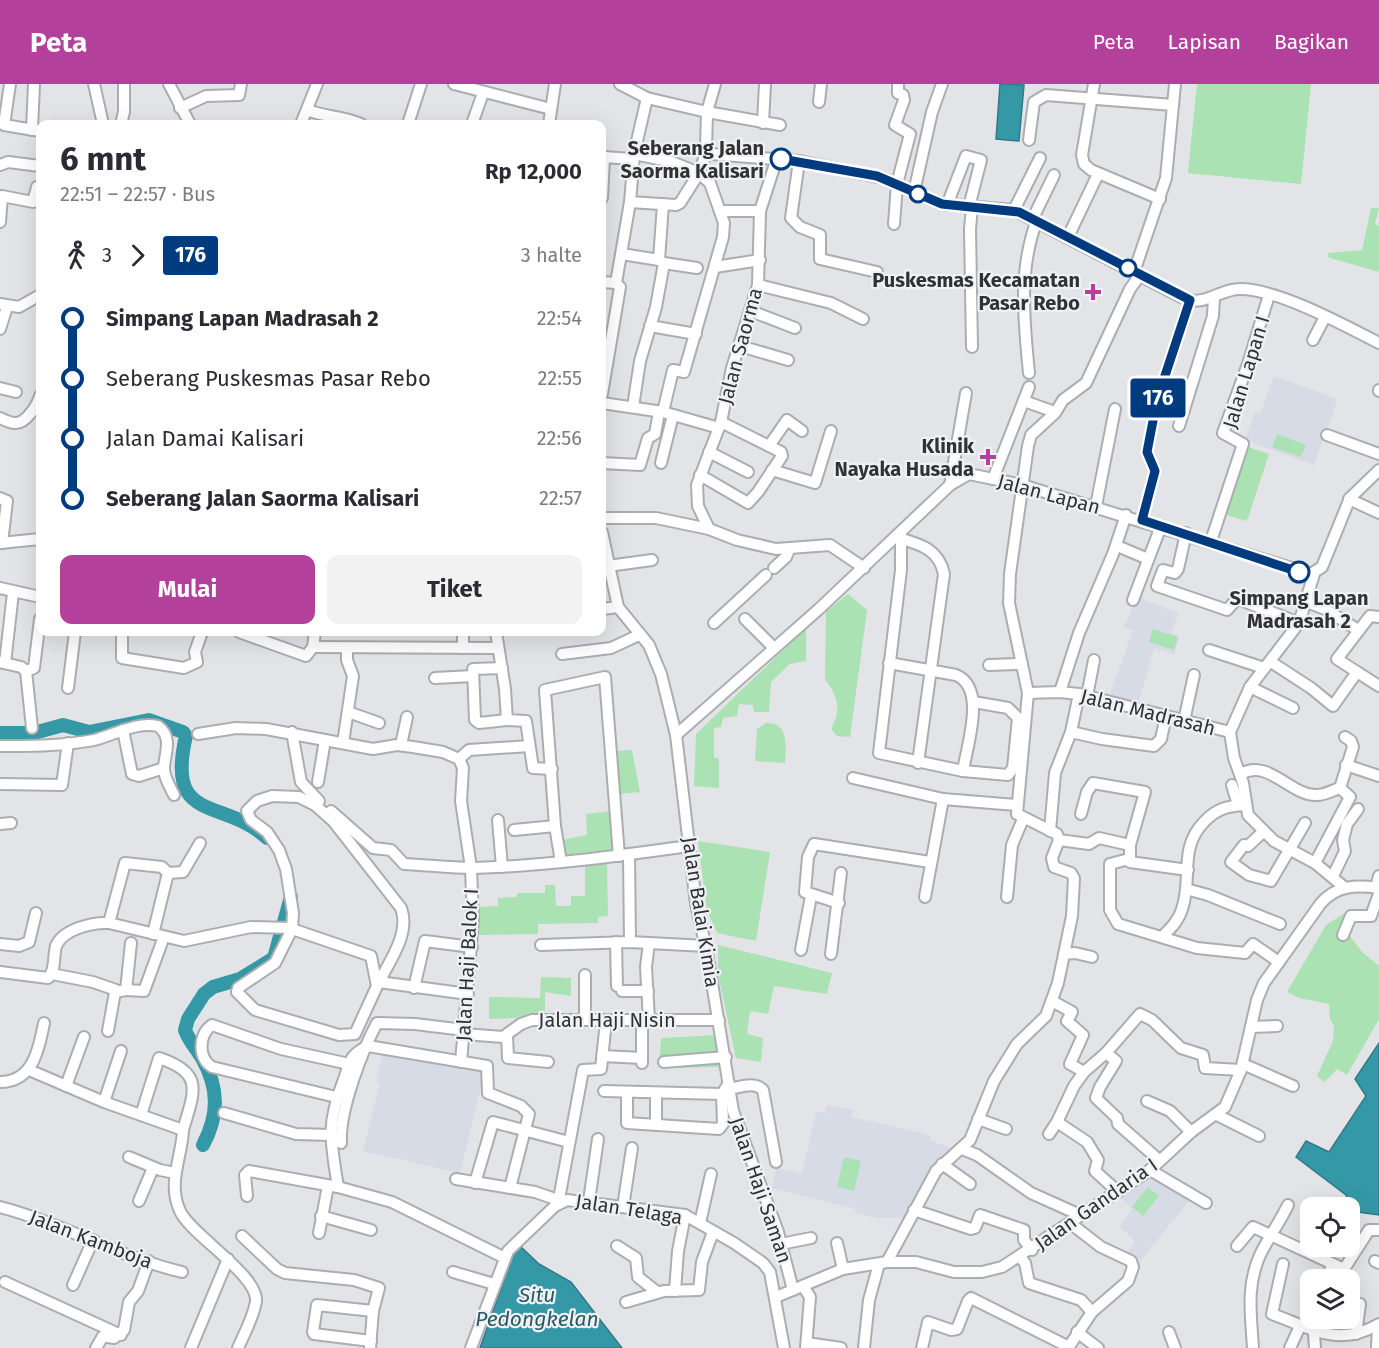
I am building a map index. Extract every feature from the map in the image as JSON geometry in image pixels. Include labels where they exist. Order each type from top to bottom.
[{"type":"street","points":[[10,84],[6,127],[36,131],[34,84]]},
{"type":"street","points":[[94,84],[103,120]]},
{"type":"street","points":[[122,120],[124,84]]},
{"type":"street","points":[[168,84],[188,120]]},
{"type":"street","points":[[180,108],[206,96],[239,95],[241,84]]},
{"type":"street","points":[[303,120],[317,84]]},
{"type":"street","points":[[409,120],[420,84]]},
{"type":"street","points":[[454,84],[481,89],[551,109]]},
{"type":"street","points":[[550,120],[555,84]]},
{"type":"street","points":[[620,84],[644,97],[707,112],[780,125]]},
{"type":"street","points":[[616,283],[630,202],[633,156],[645,84]]},
{"type":"street","points":[[630,202],[680,204],[699,173],[707,151],[707,112],[715,84]]},
{"type":"street","points":[[763,123],[765,84]]},
{"type":"street","points":[[819,102],[821,84]]},
{"type":"street","points":[[894,224],[897,184],[910,134],[896,126],[904,100],[898,93],[898,84]]},
{"type":"street","points":[[914,192],[932,112],[942,84]]},
{"type":"street","points":[[1094,84],[1082,159],[1087,168],[1160,199]]},
{"type":"street","points":[[864,1348],[869,1300],[884,1258],[942,1164],[970,1140],[1005,1063],[1022,1038],[1039,1026],[1052,1001],[1064,954],[1071,916],[1074,878],[1071,873],[1054,867],[1052,858],[1059,840],[1056,834],[1023,819],[1017,814],[1016,805],[1028,693],[1009,603],[1022,485],[1030,435],[1055,413],[1063,400],[1086,383],[1137,273],[1166,178],[1175,84]]},
{"type":"street","points":[[473,120],[481,89]]},
{"type":"street","points":[[1029,140],[1034,102],[1038,97],[1046,95],[1173,105]]},
{"type":"street","points":[[307,110],[322,116],[339,116],[350,120]]},
{"type":"street","points":[[707,151],[711,154],[799,161],[877,176],[947,205],[1014,210],[1190,300],[1214,297],[1237,289],[1269,295],[1324,317],[1379,343]]},
{"type":"street","points":[[606,158],[633,156],[669,161],[699,173],[710,183],[724,229],[684,372],[673,370],[665,413],[661,463]]},
{"type":"street","points":[[947,205],[966,156],[981,160],[971,207],[972,347]]},
{"type":"street","name":"Jalan Saorma","points":[[709,529],[698,506],[700,475],[720,425],[730,376],[758,285],[760,211],[777,158]]},
{"type":"street","points":[[1014,210],[1040,158]]},
{"type":"street","points":[[799,161],[791,218],[808,232],[820,235],[820,259],[877,272]]},
{"type":"street","points":[[0,165],[8,162],[36,166]]},
{"type":"street","points":[[1068,237],[1098,174]]},
{"type":"street","points":[[1029,373],[1024,314],[1024,271],[1035,219],[1054,175]]},
{"type":"street","points":[[0,222],[1,196],[33,202],[36,193]]},
{"type":"street","points":[[633,407],[661,262],[663,204]]},
{"type":"street","points":[[720,211],[760,211]]},
{"type":"street","points":[[622,254],[697,268]]},
{"type":"street","points":[[715,267],[760,260]]},
{"type":"street","points":[[606,282],[616,283],[620,287],[606,339]]},
{"type":"street","points":[[758,285],[831,303],[863,319]]},
{"type":"street","name":"Jalan Lapan I","points":[[1211,541],[1243,444],[1224,433],[1269,295]]},
{"type":"street","points":[[1179,426],[1213,316],[1214,297]]},
{"type":"street","points":[[0,328],[4,305],[23,306],[36,298]]},
{"type":"street","points":[[1113,571],[1155,471],[1147,454],[1164,373],[1190,300]]},
{"type":"street","points":[[751,311],[795,328]]},
{"type":"street","points":[[1314,340],[1324,317]]},
{"type":"street","points":[[650,326],[696,334]]},
{"type":"street","points":[[740,346],[788,360]]},
{"type":"street","points":[[993,478],[1029,387]]},
{"type":"street","points":[[0,388],[16,393]]},
{"type":"street","points":[[950,485],[966,393]]},
{"type":"street","points":[[1024,401],[1052,411]]},
{"type":"street","points":[[606,404],[720,425],[782,454],[748,503],[700,475]]},
{"type":"street","points":[[1096,506],[1115,409]]},
{"type":"street","points":[[0,418],[14,423],[21,421],[36,410]]},
{"type":"street","points":[[606,463],[640,465],[648,438],[655,434],[665,413]]},
{"type":"street","points":[[769,446],[787,420],[802,431]]},
{"type":"street","points":[[772,470],[814,483],[831,431]]},
{"type":"street","points":[[1327,435],[1379,454]]},
{"type":"street","points":[[709,452],[747,472]]},
{"type":"street","points":[[1314,574],[1322,567],[1349,499],[1379,470]]},
{"type":"street","name":"Jalan Lapan","points":[[676,735],[901,536],[950,485],[969,474],[1022,485],[1096,506],[1211,541],[1299,572],[1314,574]]},
{"type":"street","points":[[3,499],[1,543],[36,539]]},
{"type":"street","points":[[1349,499],[1379,513]]},
{"type":"street","points":[[606,518],[644,516],[709,529],[748,544],[789,550],[830,545],[864,568]]},
{"type":"street","points":[[1060,692],[1079,633],[1113,554],[1133,519]]},
{"type":"street","points":[[1133,600],[1161,526]]},
{"type":"street","points":[[1186,533],[1178,569],[1175,573],[1164,570],[1157,586],[1228,610],[1236,600],[1241,600],[1299,623]]},
{"type":"street","points":[[918,763],[944,579],[942,566],[925,546],[901,536],[902,570],[878,752],[882,756],[918,763],[1005,776],[1013,768],[1018,718],[1008,708],[974,702]]},
{"type":"street","points":[[1122,548],[1148,559]]},
{"type":"street","points":[[714,623],[786,557],[789,550]]},
{"type":"street","points":[[606,555],[618,608],[606,609]]},
{"type":"street","points":[[608,566],[652,560]]},
{"type":"street","name":"Jalan Madrasah","points":[[1028,693],[1060,692],[1082,695],[1230,732],[1250,687],[1299,623],[1314,574]]},
{"type":"street","points":[[0,588],[36,596]]},
{"type":"street","points":[[13,592],[2,662],[26,671],[34,668],[38,636]]},
{"type":"street","points":[[1307,602],[1325,609],[1358,630]]},
{"type":"street","name":"Jalan Balai Kimia","points":[[618,608],[649,645],[658,664],[676,735],[696,904],[726,1057],[727,1089]]},
{"type":"street","points":[[1379,617],[1370,616],[1337,658],[1379,686]]},
{"type":"street","points":[[745,619],[774,648]]},
{"type":"street","points":[[562,654],[610,648],[639,635]]},
{"type":"street","points":[[68,688],[74,636]]},
{"type":"street","points":[[122,636],[122,658],[184,668],[197,662],[195,652],[201,636]]},
{"type":"street","points":[[250,636],[306,656],[313,647],[314,636]]},
{"type":"street","points":[[463,636],[463,648]]},
{"type":"street","points":[[496,636],[505,689],[507,720]]},
{"type":"street","points":[[313,647],[347,649],[497,648]]},
{"type":"street","points":[[344,743],[353,676],[347,660],[347,649]]},
{"type":"street","points":[[1209,650],[1267,665],[1311,688],[1333,706],[1357,672]]},
{"type":"street","points":[[1050,831],[1055,773],[1094,660]]},
{"type":"street","points":[[889,663],[964,678],[971,687],[974,702],[963,771]]},
{"type":"street","points":[[989,665],[1022,664]]},
{"type":"street","points":[[502,668],[474,669],[476,722],[526,721],[533,768],[552,769]]},
{"type":"street","points":[[26,671],[32,728]]},
{"type":"street","points":[[1184,722],[1194,675]]},
{"type":"street","points":[[435,678],[473,676]]},
{"type":"street","points":[[561,862],[555,826],[545,690],[604,677],[624,855],[630,942]]},
{"type":"street","points":[[1250,687],[1293,708]]},
{"type":"street","points":[[348,712],[379,723]]},
{"type":"street","points":[[1071,732],[1154,746],[1161,739],[1166,716]]},
{"type":"street","points":[[401,745],[407,717]]},
{"type":"street","points":[[0,746],[51,746],[95,740],[123,730],[153,724],[162,728],[168,750],[164,768],[174,795]]},
{"type":"street","points":[[198,734],[236,728],[292,732],[373,749],[401,745],[434,750],[459,759],[469,750],[529,746]]},
{"type":"street","points":[[123,730],[132,774],[139,776],[164,768]]},
{"type":"street","points":[[292,732],[305,789],[373,848],[391,850],[402,864],[471,868],[502,867],[689,846]]},
{"type":"street","points":[[1230,732],[1234,758],[1241,774],[1241,805]]},
{"type":"street","points":[[1340,788],[1353,747],[1351,741],[1345,737]]},
{"type":"street","points":[[318,782],[325,740]]},
{"type":"street","points":[[0,784],[62,785],[68,743]]},
{"type":"street","name":"Jalan Haji Balok I","points":[[459,759],[463,768],[461,801],[471,868],[472,947],[461,1062]]},
{"type":"street","points":[[1346,765],[1379,776]]},
{"type":"street","points":[[1241,774],[1251,770],[1271,774],[1315,795],[1340,788]]},
{"type":"street","points":[[853,778],[943,799],[1016,805]]},
{"type":"street","points":[[1081,814],[1087,792],[1093,783],[1146,793],[1130,845],[1129,859]]},
{"type":"street","points":[[1232,785],[1248,815],[1290,851],[1315,863],[1344,887],[1378,890]]},
{"type":"street","points":[[1315,863],[1350,797],[1340,788]]},
{"type":"street","points":[[272,796],[299,797],[325,812],[401,908],[404,921],[402,932],[361,1024],[351,1035],[339,1035],[249,1007],[237,989],[275,963],[287,928],[292,907],[283,860],[272,838],[251,820],[247,811],[257,801],[272,796]]},
{"type":"street","points":[[925,897],[943,799]]},
{"type":"street","points":[[1164,936],[1182,911],[1188,870],[1188,848],[1194,834],[1216,811],[1241,805]]},
{"type":"street","points":[[1333,876],[1345,851],[1343,840],[1347,825],[1358,809]]},
{"type":"street","points":[[1007,897],[1012,844],[1023,819]]},
{"type":"street","points":[[498,820],[502,867]]},
{"type":"street","points":[[1264,831],[1252,844],[1244,845],[1231,860],[1232,864],[1250,875],[1272,880],[1305,823]]},
{"type":"street","points":[[514,830],[555,826]]},
{"type":"street","points":[[1059,840],[1089,844],[1099,838],[1130,845]]},
{"type":"street","points":[[108,923],[125,863],[162,867],[168,873],[183,872],[200,843]]},
{"type":"street","points":[[839,903],[811,896],[805,892],[804,877],[810,848],[814,844],[930,862]]},
{"type":"street","points":[[1188,870],[1137,864],[1129,859],[1110,864],[1110,899],[1113,919],[1118,924],[1164,936],[1197,948],[1243,952],[1253,944],[1279,962]]},
{"type":"street","points":[[153,934],[168,873]]},
{"type":"street","points":[[831,954],[842,873]]},
{"type":"street","points":[[1343,935],[1351,916],[1371,916],[1379,876]]},
{"type":"street","name":"Jalan Gandaria I","points":[[776,1297],[843,1269],[884,1258],[954,1272],[982,1272],[1002,1267],[1032,1250],[1080,1215],[1150,1170],[1191,1132],[1225,1107],[1242,1067],[1260,992],[1321,903],[1332,892],[1344,887]]},
{"type":"street","points":[[1186,889],[1208,895],[1280,924]]},
{"type":"street","points":[[801,950],[811,896]]},
{"type":"street","points":[[0,944],[26,944],[36,913]]},
{"type":"street","points":[[52,974],[56,949],[61,938],[93,924],[108,923],[190,941],[251,927],[287,928],[370,955],[377,984]]},
{"type":"street","points":[[0,972],[44,979],[52,974],[121,990],[144,991],[162,942]]},
{"type":"street","points":[[414,988],[424,942],[472,947]]},
{"type":"street","points":[[616,942],[620,989],[648,991]]},
{"type":"street","points":[[541,945],[630,942],[706,946]]},
{"type":"street","points":[[108,1031],[121,990],[131,943]]},
{"type":"street","points":[[602,1056],[642,1061],[648,991],[646,967],[649,943]]},
{"type":"street","points":[[1064,954],[1075,953],[1092,957]]},
{"type":"street","points":[[585,975],[585,1020]]},
{"type":"street","points":[[377,984],[468,994]]},
{"type":"street","points":[[1052,1001],[1072,1012],[1067,1022],[1083,1035],[1070,1064],[1088,1069]]},
{"type":"street","points":[[1049,1134],[1070,1094],[1088,1069],[1106,1053],[1141,1014],[1152,1020],[1181,1048],[1204,1056],[1205,1068],[1242,1067],[1293,1086]]},
{"type":"street","name":"Jalan Haji Nisin","points":[[507,1036],[521,1024],[532,1020],[719,1020]]},
{"type":"street","points":[[456,1179],[510,1188],[560,1200],[583,1070],[601,1070],[606,1021]]},
{"type":"street","points":[[319,1233],[321,1216],[333,1186],[330,1135],[336,1097],[349,1064],[380,1022],[507,1036],[508,1058],[548,1062]]},
{"type":"street","points":[[0,1082],[9,1081],[29,1070],[38,1051],[44,1023]]},
{"type":"street","points":[[336,1097],[212,1067],[204,1062],[201,1052],[208,1029],[212,1025],[281,1049],[349,1064]]},
{"type":"street","points":[[1251,1027],[1277,1026]]},
{"type":"street","points":[[66,1086],[84,1037]]},
{"type":"street","points":[[362,1049],[488,1066],[488,1093],[520,1106],[529,1117],[510,1188]]},
{"type":"street","points":[[341,1143],[342,1122],[362,1049]]},
{"type":"street","points":[[104,1102],[121,1051]]},
{"type":"street","points":[[1106,1053],[1116,1061],[1096,1096],[1117,1118],[1118,1124],[1159,1160]]},
{"type":"street","points":[[664,1062],[726,1057]]},
{"type":"street","points":[[141,1115],[159,1059],[172,1063],[190,1075],[194,1087],[175,1173],[177,1203],[184,1219],[228,1259],[254,1291],[256,1303],[238,1348]]},
{"type":"street","points":[[29,1070],[104,1102],[183,1130]]},
{"type":"street","points":[[604,1091],[656,1093],[759,1086],[763,1090],[776,1162]]},
{"type":"street","points":[[627,1092],[627,1122],[719,1129],[723,1124],[727,1089]]},
{"type":"street","name":"Jalan Haji Saman","points":[[727,1089],[736,1121],[798,1288],[810,1297],[807,1346]]},
{"type":"street","points":[[656,1093],[656,1124]]},
{"type":"street","points":[[1147,1101],[1170,1111],[1191,1132]]},
{"type":"street","points":[[224,1113],[296,1134],[330,1135]]},
{"type":"street","points":[[1217,1115],[1259,1136]]},
{"type":"street","points":[[978,1119],[1006,1129]]},
{"type":"street","points":[[475,1183],[493,1122],[569,1142]]},
{"type":"street","points":[[1057,1122],[1087,1142],[1099,1161],[1095,1171],[1118,1192]]},
{"type":"street","points":[[589,1201],[598,1139]]},
{"type":"street","points":[[623,1207],[632,1148]]},
{"type":"street","points":[[962,1149],[977,1155],[1031,1193],[1080,1215]]},
{"type":"street","points":[[129,1157],[153,1168],[175,1173]]},
{"type":"street","points":[[942,1164],[970,1184]]},
{"type":"street","points":[[139,1201],[153,1168]]},
{"type":"street","points":[[1150,1170],[1206,1203]]},
{"type":"street","points":[[247,1196],[245,1176],[249,1171],[333,1186],[392,1202],[505,1258]]},
{"type":"street","points":[[700,1222],[711,1173]]},
{"type":"street","name":"Jalan Telaga","points":[[471,1348],[505,1258],[517,1240],[560,1200],[589,1201],[685,1215],[700,1222],[763,1263],[770,1272],[784,1348]]},
{"type":"street","points":[[1253,1348],[1249,1318],[1250,1286],[1260,1256],[1288,1205]]},
{"type":"street","name":"Jalan Kamboja","points":[[0,1207],[34,1216],[71,1234],[182,1272]]},
{"type":"street","points":[[914,1210],[970,1229],[974,1228],[981,1215],[1024,1230],[1024,1240],[1032,1250]]},
{"type":"street","points":[[675,1290],[679,1245],[685,1215]]},
{"type":"street","points":[[321,1216],[371,1230]]},
{"type":"street","points":[[922,1348],[928,1322],[951,1330],[957,1329],[969,1299],[974,1299],[1069,1347],[1081,1334],[1092,1312],[1128,1281],[1133,1264],[1093,1241],[1070,1223]]},
{"type":"street","points":[[1237,1246],[1253,1227],[1344,1269],[1370,1230],[1379,1230]]},
{"type":"street","points":[[626,1302],[657,1292],[700,1289],[702,1262],[713,1232]]},
{"type":"street","points":[[242,1236],[277,1269],[285,1273],[354,1280],[379,1288],[373,1311],[370,1344],[314,1334],[316,1305],[373,1311]]},
{"type":"street","points":[[781,1244],[811,1238]]},
{"type":"street","points":[[73,1285],[93,1240]]},
{"type":"street","points":[[837,1243],[843,1269]]},
{"type":"street","points":[[617,1246],[636,1258],[638,1277],[657,1292]]},
{"type":"street","points":[[1020,1257],[1024,1263],[1029,1283],[1081,1300],[1092,1312]]},
{"type":"street","points":[[191,1348],[228,1259]]},
{"type":"street","points":[[96,1348],[103,1336],[114,1338],[121,1335],[126,1324],[129,1302],[138,1290],[149,1261]]},
{"type":"street","points":[[1283,1264],[1271,1311],[1300,1326],[1290,1348]]},
{"type":"street","points":[[1331,1269],[1332,1265]]},
{"type":"street","points":[[453,1272],[494,1284]]},
{"type":"street","points":[[5,1282],[121,1335]]},
{"type":"street","points":[[1307,1329],[1330,1342],[1378,1324],[1377,1348]]},
{"type":"street","points":[[1316,1348],[1318,1329]]},
{"type":"street","points":[[1356,1334],[1357,1329]]},
{"type":"street","points":[[1169,1332],[1175,1348]]},
{"type":"street","points":[[1081,1334],[1098,1348]]},
{"type":"street","points":[[807,1346],[841,1348]]},
{"type":"shaded area","points":[[1274,376],[1338,399],[1314,465],[1245,440],[1255,412],[1260,414]]},
{"type":"shaded area","points":[[1137,597],[1179,613],[1171,633],[1179,636],[1174,654],[1154,648],[1138,704],[1109,697],[1133,631],[1124,627]]},
{"type":"shaded area","points":[[384,1048],[486,1066],[460,1173],[363,1151],[380,1084],[376,1081]]},
{"type":"shaded area","points":[[827,1105],[853,1110],[851,1117],[931,1135],[930,1140],[953,1149],[942,1161],[903,1218],[876,1218],[855,1212],[855,1209],[772,1188],[776,1168],[802,1174],[816,1112],[825,1113]]},
{"type":"shaded area","points":[[1152,1173],[1189,1201],[1140,1261],[1128,1252],[1135,1241],[1120,1227],[1132,1209],[1122,1198]]},
{"type":"green space","points":[[1197,84],[1311,84],[1301,184],[1188,173]]},
{"type":"green space","points":[[1371,208],[1379,208],[1375,224],[1379,226],[1379,272],[1327,257],[1329,253],[1362,250]]},
{"type":"green space","points":[[1277,434],[1306,445],[1301,457],[1272,447]]},
{"type":"green space","points":[[1245,446],[1269,454],[1247,521],[1223,514]]},
{"type":"green space","points":[[848,594],[867,610],[850,737],[837,736],[831,729],[837,716],[837,703],[833,691],[825,680],[826,612]]},
{"type":"green space","points":[[806,628],[806,661],[790,664],[771,682],[769,712],[754,712],[753,705],[739,704],[737,716],[723,718],[721,727],[714,728],[714,757],[719,759],[719,788],[694,786],[696,734]]},
{"type":"green space","points":[[1153,629],[1178,637],[1174,650],[1149,642]]},
{"type":"green space","points":[[766,723],[779,726],[782,731],[785,743],[785,763],[755,761],[757,729]]},
{"type":"green space","points":[[632,750],[640,792],[619,794],[615,751]]},
{"type":"green space","points":[[611,811],[615,849],[564,855],[561,840],[587,835],[586,814]]},
{"type":"green space","points":[[698,841],[770,852],[756,941],[717,933],[707,911]]},
{"type":"green space","points":[[585,863],[607,863],[608,916],[598,917],[598,923],[538,924],[538,934],[476,935],[476,907],[498,906],[498,898],[517,897],[517,893],[545,893],[545,885],[555,885],[556,906],[571,906],[571,896],[585,896]]},
{"type":"green space","points":[[1348,911],[1353,921],[1349,935],[1362,952],[1379,966],[1379,1019],[1347,1075],[1337,1069],[1325,1082],[1317,1076],[1333,1041],[1334,1025],[1330,1019],[1329,1004],[1299,998],[1287,992],[1326,925]]},
{"type":"green space","points":[[718,945],[832,973],[827,994],[774,986],[768,1014],[750,1011],[747,1034],[763,1038],[761,1062],[736,1058],[718,974]]},
{"type":"green space","points":[[541,977],[571,978],[571,996],[545,992],[545,1017],[489,1019],[489,997],[540,998]]},
{"type":"green space","points":[[719,1035],[725,1067],[659,1068],[661,1038]]},
{"type":"green space","points":[[844,1157],[861,1161],[854,1191],[837,1187]]},
{"type":"green space","points":[[1148,1187],[1159,1196],[1143,1216],[1132,1207]]},
{"type":"water","points":[[1000,84],[1024,85],[1019,141],[996,139]]},
{"type":"water","points":[[1379,1043],[1379,1215],[1360,1212],[1360,1197],[1347,1197],[1296,1157],[1306,1141],[1329,1152],[1366,1096],[1355,1079]]},
{"type":"water","name":"Situ Pedongkelan","points":[[519,1245],[539,1264],[571,1282],[622,1348],[480,1348],[502,1286],[509,1254]]},
{"type":"waterway","points":[[0,733],[34,733],[63,725],[89,732],[149,720],[183,732],[186,736],[182,764],[184,784],[191,797],[202,805],[250,825],[267,838]]},
{"type":"waterway","points":[[203,1145],[212,1123],[214,1091],[208,1069],[185,1030],[188,1019],[204,994],[213,987],[240,979],[274,958],[291,897]]},
{"type":"bus line","name":"176","points":[[781,159],[877,176],[942,204],[1005,208],[1019,212],[1190,300],[1164,373],[1157,400],[1155,419],[1147,449],[1155,471],[1142,520],[1299,572]]},
{"type":"place","name":"Seberang Jalan Saorma Kalisari","points":[[781,159]]},
{"type":"place","name":"Puskesmas Kecamatan Pasar Rebo","points":[[1093,292]]},
{"type":"place","name":"Klinik Nayaka Husada","points":[[988,457]]},
{"type":"place","name":"Simpang Lapan Madrasah 2","points":[[1299,572]]}]
